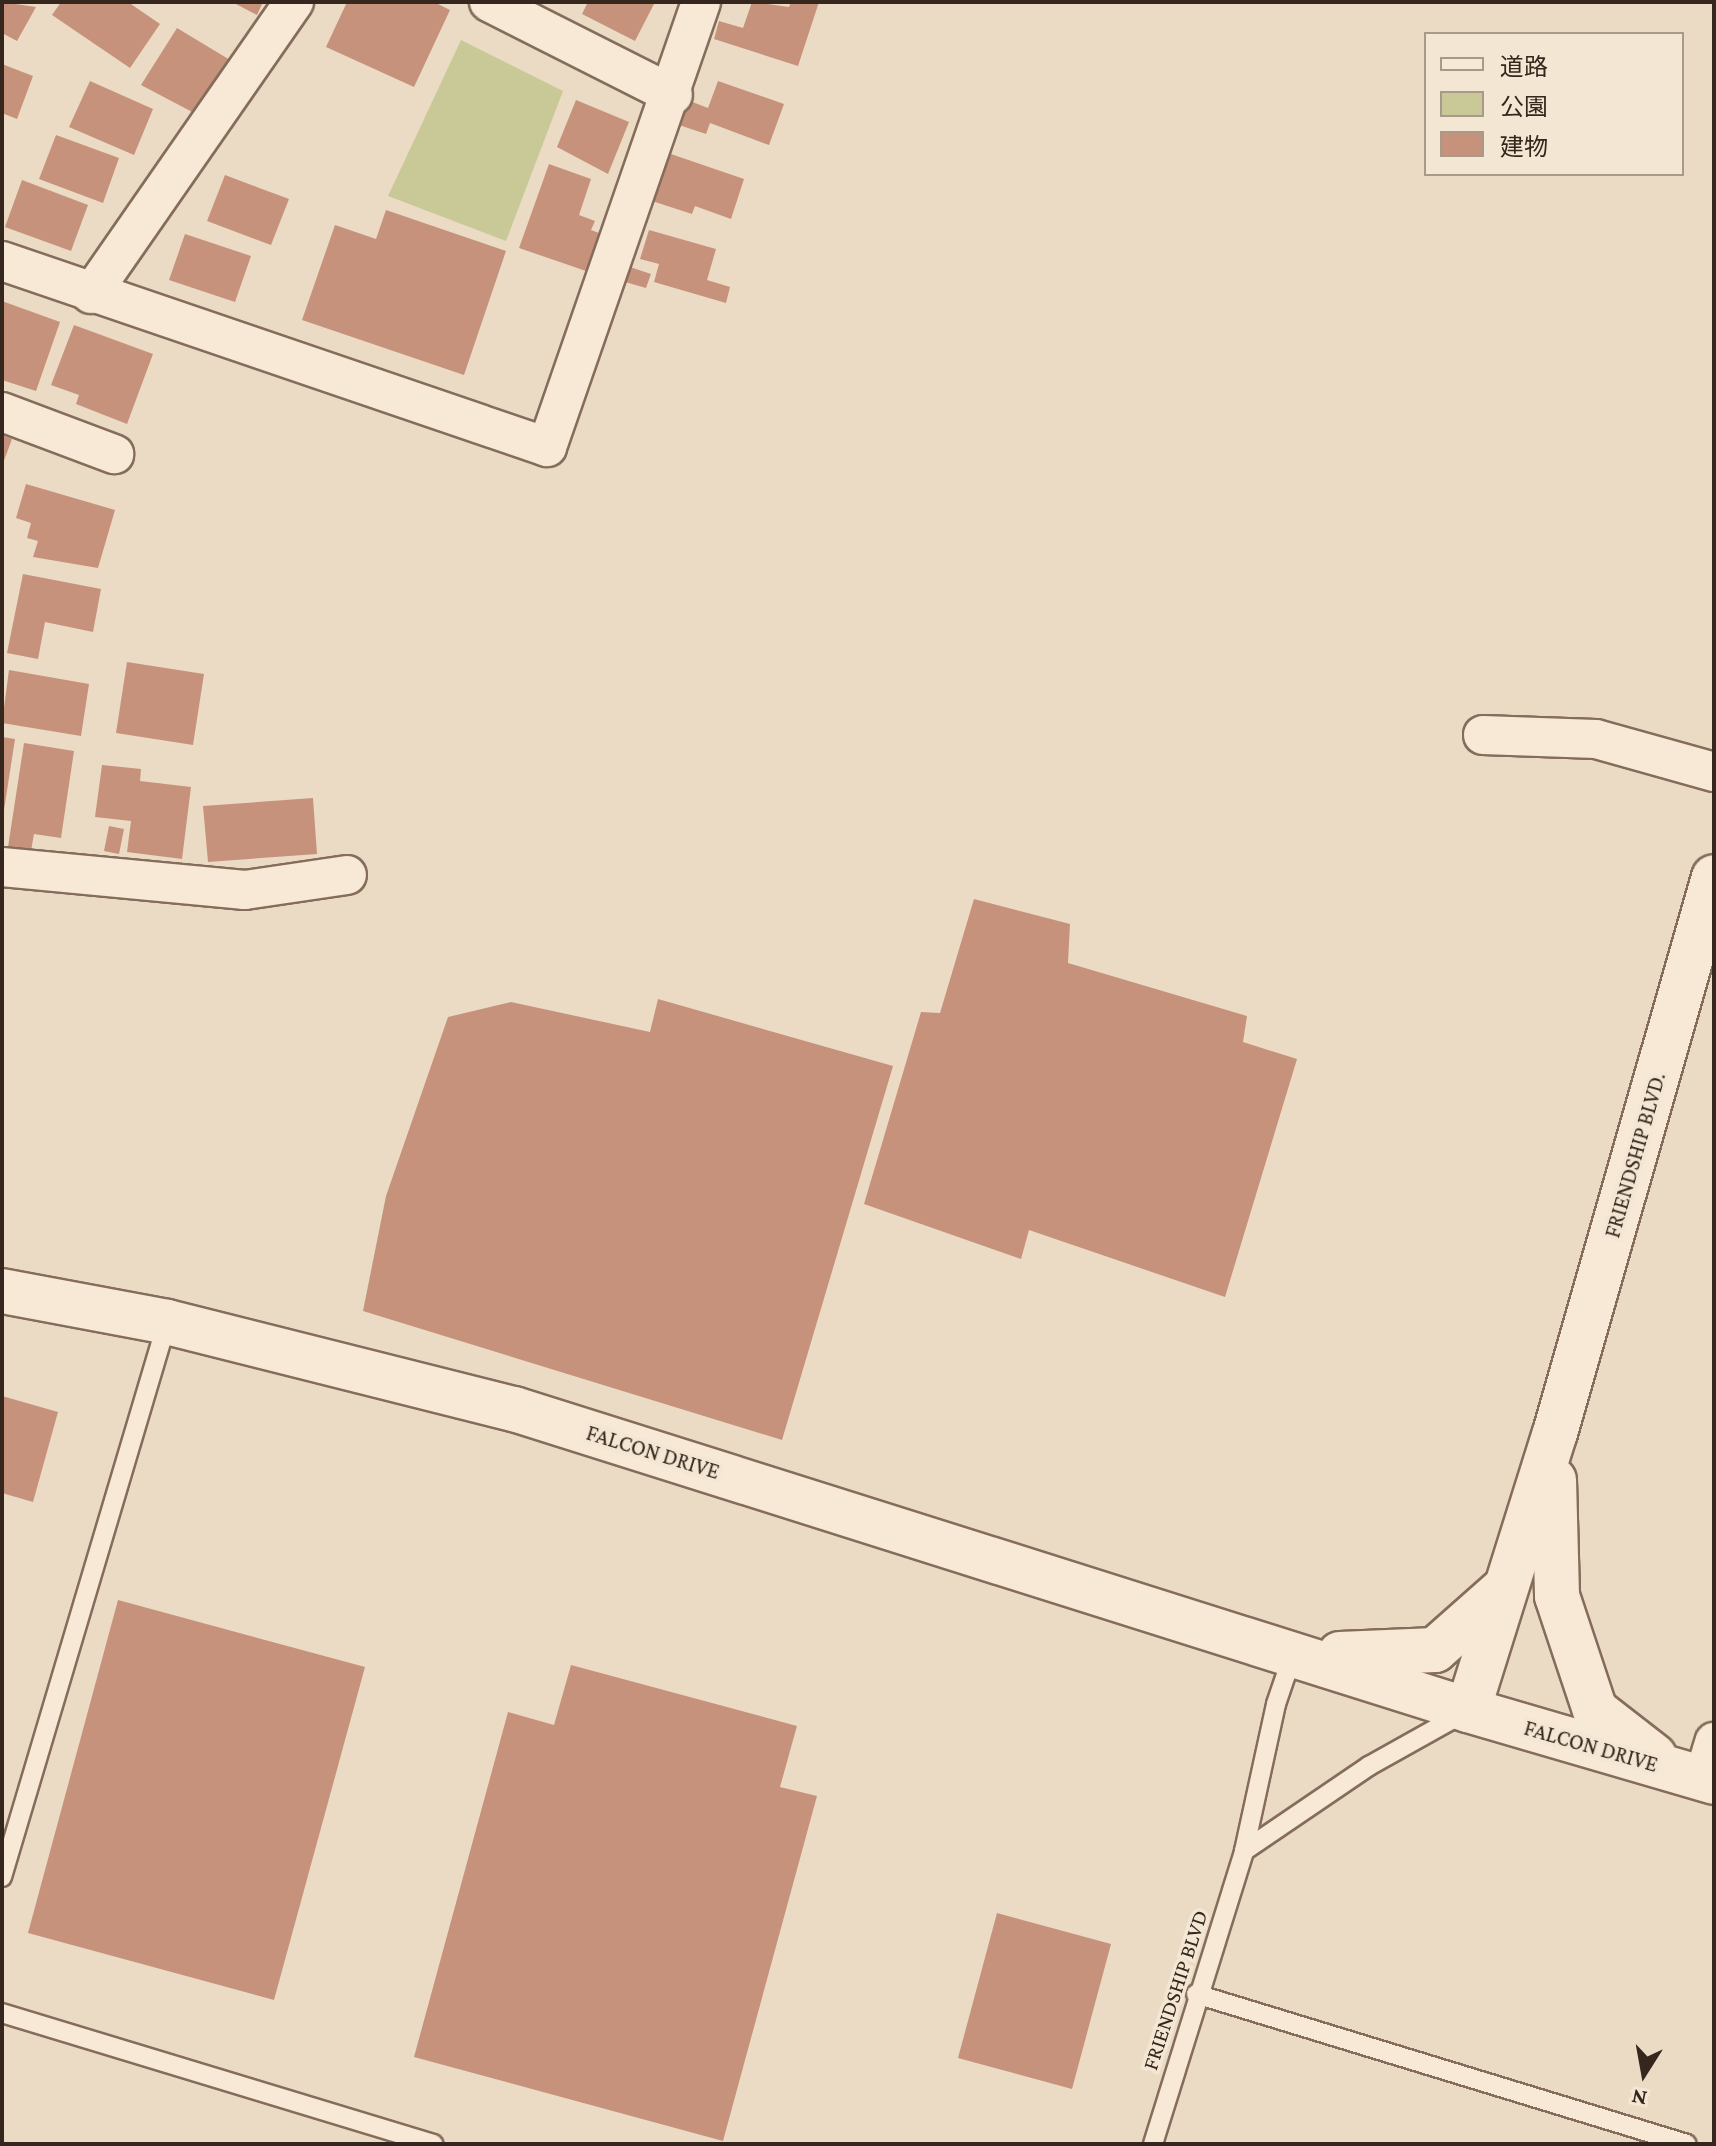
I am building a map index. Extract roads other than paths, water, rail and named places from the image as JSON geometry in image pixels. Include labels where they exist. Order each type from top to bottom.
[{"type":"street","points":[[91,294],[294,2]]},
{"type":"street","points":[[489,2],[673,95]]},
{"type":"street","points":[[2,261],[91,294],[547,447],[673,95],[701,2]]},
{"type":"street","points":[[2,412],[114,454]]},
{"type":"street","points":[[1483,735],[1596,739],[1714,772]]},
{"type":"street","points":[[2,867],[245,890],[347,875]]},
{"type":"street","name":"FRIENDSHIP BLVD.","points":[[1468,1710],[1555,1433],[1714,877]]},
{"type":"street","name":"FALCON DRIVE","points":[[2,1291],[167,1322],[514,1409],[1468,1710],[1701,1768]]},
{"type":"street","name":"FRIENDSHIP BLVD.","points":[[1555,1433],[1552,1537],[1557,1596],[1595,1710],[1701,1768]]},
{"type":"street","points":[[1293,1654],[1399,1655],[1435,1650],[1504,1589]]},
{"type":"lane","points":[[2,1877],[167,1322]]},
{"type":"lane","name":"FRIENDSHIP BLVD","points":[[1153,2144],[1196,1994],[1244,1851],[1276,1704],[1293,1654]]},
{"type":"lane","points":[[1244,1851],[1369,1766],[1468,1710]]},
{"type":"lane","points":[[1196,1994],[1687,2144]]},
{"type":"lane","points":[[2,2013],[434,2144]]}]
